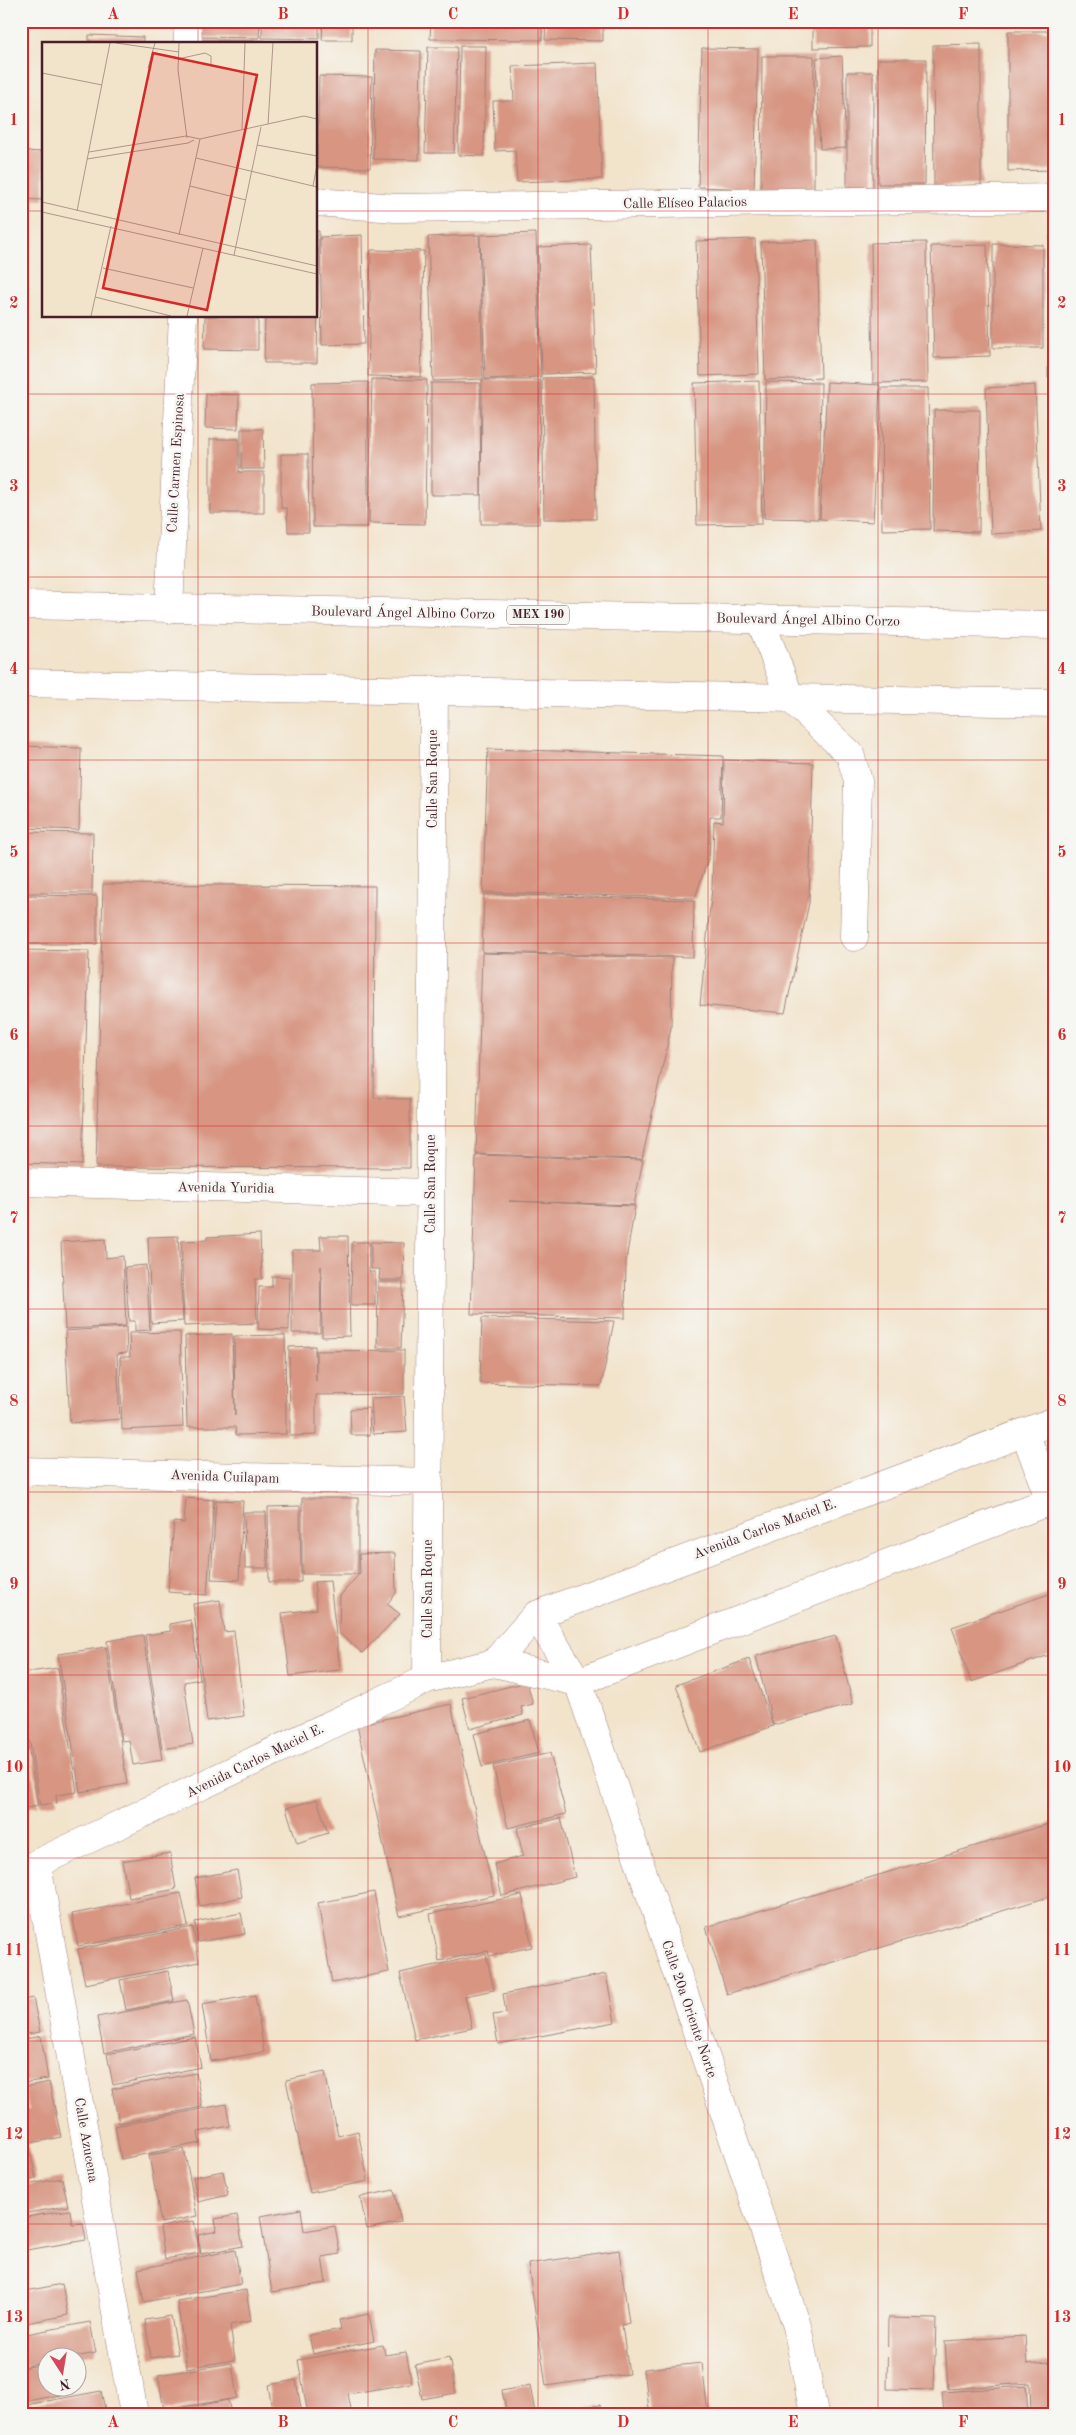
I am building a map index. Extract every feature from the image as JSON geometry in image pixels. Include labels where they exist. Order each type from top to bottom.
[{"type":"street","points":[[188,21],[188,42]]},
{"type":"street","name":"Calle Elíseo Palacios","points":[[318,202],[396,208],[1055,198]]},
{"type":"street","name":"Calle Carmen Espinosa","points":[[169,609],[183,318]]},
{"type":"street","name":"Boulevard Ángel Albino Corzo","points":[[21,605],[1055,625]]},
{"type":"street","points":[[760,620],[790,698],[850,754],[858,780],[854,937]]},
{"type":"street","points":[[21,683],[1055,703]]},
{"type":"street","name":"Calle San Roque","points":[[427,1679],[434,690]]},
{"type":"street","name":"Avenida Yuridia","points":[[21,1182],[430,1193]]},
{"type":"street","name":"Avenida Carlos Maciel E.","points":[[494,1663],[536,1615],[1055,1421]]},
{"type":"street","points":[[578,1682],[1053,1500],[1026,1432]]},
{"type":"street","name":"Avenida Cuilapam","points":[[21,1471],[429,1482]]},
{"type":"street","name":"Calle 20a Oriente Norte","points":[[536,1615],[578,1682],[797,2326],[814,2414]]},
{"type":"street","name":"Avenida Carlos Maciel E.","points":[[29,1868],[427,1679],[494,1663],[578,1682]]},
{"type":"street","name":"Calle Azucena","points":[[29,1868],[134,2414]]},
{"type":"building","points":[[200,21],[260,21],[259,38],[200,37]]},
{"type":"building","points":[[262,21],[319,21],[319,39],[262,38]]},
{"type":"building","points":[[323,21],[352,21],[352,40],[322,40]]},
{"type":"building","points":[[431,21],[542,21],[542,40],[430,39]]},
{"type":"building","points":[[546,21],[603,21],[603,41],[545,40]]},
{"type":"building","points":[[813,21],[870,21],[870,47],[813,48]]},
{"type":"building","points":[[1008,31],[1055,31],[1055,170],[1008,171]]},
{"type":"building","points":[[89,35],[143,37],[143,42],[89,42]]},
{"type":"building","points":[[204,40],[265,41],[265,42],[204,42]]},
{"type":"building","points":[[981,44],[981,185],[934,186],[933,45]]},
{"type":"building","points":[[460,46],[486,46],[484,156],[458,155]]},
{"type":"building","points":[[428,47],[457,47],[454,153],[425,153]]},
{"type":"building","points":[[702,48],[758,49],[754,189],[698,187]]},
{"type":"building","points":[[375,50],[421,51],[419,160],[373,159]]},
{"type":"building","points":[[762,56],[814,56],[814,189],[761,189]]},
{"type":"building","points":[[842,56],[846,148],[820,149],[816,58]]},
{"type":"building","points":[[878,59],[926,59],[925,184],[878,184]]},
{"type":"building","points":[[597,63],[602,179],[517,182],[515,150],[495,151],[493,101],[514,101],[512,66]]},
{"type":"building","points":[[847,72],[873,72],[873,187],[847,187]]},
{"type":"building","points":[[319,76],[372,77],[370,168],[318,167]]},
{"type":"building","points":[[21,151],[42,152],[42,200],[21,199]]},
{"type":"building","points":[[318,231],[319,231],[318,297]]},
{"type":"building","points":[[536,233],[541,377],[485,379],[480,235]]},
{"type":"building","points":[[362,235],[364,344],[322,345],[320,237]]},
{"type":"building","points":[[479,235],[483,379],[433,381],[428,237]]},
{"type":"building","points":[[1050,235],[1055,235],[1055,377],[1048,377]]},
{"type":"building","points":[[755,239],[759,374],[700,376],[696,241]]},
{"type":"building","points":[[817,240],[821,378],[765,380],[761,242]]},
{"type":"building","points":[[926,242],[928,382],[873,383],[871,243]]},
{"type":"building","points":[[993,244],[1043,245],[1043,348],[993,348]]},
{"type":"building","points":[[591,245],[596,372],[542,374],[538,247]]},
{"type":"building","points":[[987,245],[990,356],[934,358],[931,246]]},
{"type":"building","points":[[371,250],[424,251],[421,377],[368,376]]},
{"type":"building","points":[[205,318],[258,318],[258,350],[204,349]]},
{"type":"building","points":[[265,318],[318,318],[317,363],[264,363]]},
{"type":"building","points":[[594,377],[596,519],[544,519],[542,378]]},
{"type":"building","points":[[372,379],[427,380],[425,524],[369,523]]},
{"type":"building","points":[[482,380],[540,380],[539,524],[481,524]]},
{"type":"building","points":[[759,381],[762,524],[697,525],[694,383]]},
{"type":"building","points":[[368,382],[368,527],[313,527],[312,383]]},
{"type":"building","points":[[766,382],[821,383],[819,519],[764,518]]},
{"type":"building","points":[[827,382],[880,385],[873,522],[820,519]]},
{"type":"building","points":[[431,383],[480,383],[481,495],[431,495]]},
{"type":"building","points":[[1035,385],[1041,531],[991,534],[986,388]]},
{"type":"building","points":[[881,388],[928,388],[930,529],[882,530]]},
{"type":"building","points":[[206,394],[239,395],[238,429],[205,428]]},
{"type":"building","points":[[934,410],[980,410],[979,532],[933,531]]},
{"type":"building","points":[[241,429],[263,429],[264,469],[241,469]]},
{"type":"building","points":[[210,439],[239,439],[239,472],[264,472],[264,513],[210,513]]},
{"type":"building","points":[[281,454],[308,454],[309,532],[288,532],[287,508],[281,508]]},
{"type":"building","points":[[21,746],[81,748],[79,830],[21,828]]},
{"type":"building","points":[[488,749],[723,756],[721,817],[710,817],[709,856],[695,898],[483,892]]},
{"type":"building","points":[[724,760],[813,763],[809,903],[785,1013],[700,1005],[712,888],[714,821],[723,822]]},
{"type":"building","points":[[23,832],[93,833],[92,893],[22,893]]},
{"type":"building","points":[[103,884],[375,886],[374,1098],[410,1099],[410,1168],[96,1167]]},
{"type":"building","points":[[484,894],[694,900],[693,957],[482,952]]},
{"type":"building","points":[[21,895],[97,896],[97,944],[21,944]]},
{"type":"building","points":[[21,950],[89,951],[82,1165],[21,1163]]},
{"type":"building","points":[[482,953],[672,958],[671,1028],[642,1159],[476,1154]]},
{"type":"building","points":[[476,1155],[643,1160],[634,1205],[509,1201],[635,1206],[626,1260],[625,1318],[471,1314]]},
{"type":"building","points":[[260,1234],[262,1279],[255,1279],[257,1323],[184,1326],[181,1241],[207,1240],[207,1237]]},
{"type":"building","points":[[178,1236],[183,1321],[151,1323],[148,1237]]},
{"type":"building","points":[[320,1236],[348,1236],[350,1336],[322,1337],[321,1266],[320,1333],[292,1333],[292,1250],[321,1250]]},
{"type":"building","points":[[105,1239],[106,1258],[123,1256],[126,1326],[65,1329],[61,1242]]},
{"type":"building","points":[[352,1242],[369,1242],[369,1272],[375,1272],[375,1305],[351,1305]]},
{"type":"building","points":[[371,1242],[404,1243],[403,1280],[379,1280],[380,1269],[371,1269]]},
{"type":"building","points":[[146,1265],[150,1330],[135,1331],[135,1321],[129,1321],[125,1267]]},
{"type":"building","points":[[272,1276],[290,1277],[289,1330],[258,1329],[259,1287],[272,1287]]},
{"type":"building","points":[[378,1282],[403,1282],[401,1348],[377,1348]]},
{"type":"building","points":[[482,1318],[614,1321],[601,1386],[480,1383]]},
{"type":"building","points":[[126,1327],[127,1353],[117,1354],[120,1419],[70,1423],[65,1331]]},
{"type":"building","points":[[180,1332],[183,1427],[122,1430],[120,1357],[130,1357],[129,1333]]},
{"type":"building","points":[[232,1334],[235,1416],[234,1336],[285,1335],[286,1434],[236,1435],[235,1427],[187,1427],[185,1336]]},
{"type":"building","points":[[315,1346],[316,1381],[316,1351],[404,1350],[404,1394],[316,1395],[316,1435],[290,1436],[289,1347]]},
{"type":"building","points":[[404,1396],[407,1432],[373,1434],[371,1398]]},
{"type":"building","points":[[369,1408],[370,1435],[351,1435],[350,1409]]},
{"type":"building","points":[[186,1498],[214,1500],[207,1595],[168,1592],[174,1522],[184,1523]]},
{"type":"building","points":[[302,1498],[358,1498],[358,1574],[302,1574]]},
{"type":"building","points":[[216,1500],[243,1501],[239,1580],[211,1579]]},
{"type":"building","points":[[300,1506],[301,1582],[269,1582],[268,1507]]},
{"type":"building","points":[[244,1512],[266,1512],[267,1568],[245,1568]]},
{"type":"building","points":[[395,1553],[396,1593],[387,1604],[400,1614],[362,1653],[339,1633],[340,1596],[360,1573],[359,1554]]},
{"type":"building","points":[[330,1581],[340,1670],[290,1676],[282,1613],[317,1609],[314,1582]]},
{"type":"building","points":[[1055,1592],[1055,1653],[971,1682],[952,1627]]},
{"type":"building","points":[[220,1600],[224,1632],[234,1631],[244,1716],[207,1721],[193,1604]]},
{"type":"building","points":[[191,1620],[200,1679],[184,1682],[193,1744],[162,1749],[145,1635],[171,1631],[169,1624]]},
{"type":"building","points":[[143,1635],[162,1760],[133,1765],[129,1740],[122,1741],[107,1641]]},
{"type":"building","points":[[836,1636],[853,1704],[773,1725],[756,1656]]},
{"type":"building","points":[[106,1647],[127,1784],[80,1792],[58,1654]]},
{"type":"building","points":[[749,1659],[773,1726],[700,1752],[676,1685]]},
{"type":"building","points":[[58,1668],[77,1792],[56,1795],[57,1803],[40,1805],[21,1688],[21,1673]]},
{"type":"building","points":[[527,1682],[533,1704],[521,1707],[523,1715],[470,1729],[462,1698]]},
{"type":"building","points":[[21,1703],[38,1806],[21,1809]]},
{"type":"building","points":[[451,1704],[494,1895],[399,1916],[357,1725]]},
{"type":"building","points":[[530,1720],[539,1753],[482,1767],[474,1734]]},
{"type":"building","points":[[550,1753],[566,1814],[508,1828],[493,1766]]},
{"type":"building","points":[[317,1799],[328,1833],[297,1843],[286,1808]]},
{"type":"building","points":[[561,1818],[575,1877],[502,1896],[494,1864],[523,1856],[517,1828]]},
{"type":"building","points":[[1055,1822],[1055,1895],[727,1994],[706,1927]]},
{"type":"building","points":[[170,1853],[176,1889],[129,1898],[122,1861]]},
{"type":"building","points":[[237,1870],[242,1897],[200,1906],[195,1878]]},
{"type":"building","points":[[374,1892],[389,1972],[332,1983],[318,1903]]},
{"type":"building","points":[[181,1893],[188,1926],[78,1946],[72,1914]]},
{"type":"building","points":[[522,1895],[532,1947],[489,1956],[488,1951],[439,1961],[430,1914]]},
{"type":"building","points":[[241,1913],[245,1934],[198,1942],[195,1922]]},
{"type":"building","points":[[193,1927],[199,1962],[85,1984],[78,1949]]},
{"type":"building","points":[[486,1954],[494,1990],[465,1996],[472,2028],[415,2040],[400,1973]]},
{"type":"building","points":[[168,1971],[174,2001],[126,2010],[120,1980]]},
{"type":"building","points":[[606,1974],[615,2022],[498,2044],[493,2015],[506,2013],[503,1994]]},
{"type":"building","points":[[255,1995],[264,2052],[211,2061],[202,2004]]},
{"type":"building","points":[[33,1998],[40,2032],[21,2035],[21,2000]]},
{"type":"building","points":[[187,2000],[194,2034],[104,2053],[97,2017]]},
{"type":"building","points":[[41,2036],[48,2079],[23,2083],[21,2040]]},
{"type":"building","points":[[195,2037],[201,2067],[113,2085],[107,2054]]},
{"type":"building","points":[[325,2072],[338,2136],[358,2131],[368,2181],[310,2193],[286,2080]]},
{"type":"building","points":[[196,2073],[202,2107],[119,2123],[112,2089]]},
{"type":"building","points":[[49,2082],[61,2137],[21,2145],[21,2112],[29,2110],[24,2087]]},
{"type":"building","points":[[226,2104],[230,2126],[198,2132],[200,2143],[121,2159],[115,2126]]},
{"type":"building","points":[[29,2147],[36,2179],[21,2182],[21,2148]]},
{"type":"building","points":[[184,2149],[197,2216],[161,2223],[149,2155]]},
{"type":"building","points":[[223,2171],[228,2195],[198,2202],[193,2177]]},
{"type":"building","points":[[62,2178],[68,2206],[21,2214],[21,2186]]},
{"type":"building","points":[[394,2190],[401,2222],[367,2229],[360,2197]]},
{"type":"building","points":[[301,2209],[304,2231],[335,2226],[340,2254],[322,2257],[326,2283],[272,2292],[260,2216]]},
{"type":"building","points":[[70,2210],[72,2224],[83,2223],[86,2240],[21,2251],[21,2218]]},
{"type":"building","points":[[237,2215],[243,2246],[201,2254],[198,2235],[217,2231],[215,2219]]},
{"type":"building","points":[[194,2221],[200,2253],[165,2259],[160,2227]]},
{"type":"building","points":[[235,2250],[241,2284],[144,2302],[138,2269]]},
{"type":"building","points":[[619,2250],[629,2323],[622,2325],[629,2374],[546,2386],[528,2264]]},
{"type":"building","points":[[62,2284],[68,2315],[21,2324],[21,2292]]},
{"type":"building","points":[[246,2290],[251,2321],[230,2325],[235,2360],[187,2368],[177,2301]]},
{"type":"building","points":[[369,2314],[374,2341],[313,2354],[309,2335],[341,2329],[339,2320]]},
{"type":"building","points":[[171,2316],[178,2354],[151,2358],[145,2320]]},
{"type":"building","points":[[888,2318],[936,2319],[934,2390],[887,2389]]},
{"type":"building","points":[[90,2322],[96,2353],[88,2354],[88,2348],[38,2348],[38,2364],[21,2367],[21,2335]]},
{"type":"building","points":[[1025,2336],[1027,2364],[1049,2362],[1049,2364],[1054,2364],[1055,2414],[1031,2414],[1030,2383],[948,2389],[945,2341]]},
{"type":"building","points":[[383,2345],[385,2355],[406,2352],[412,2383],[348,2394],[352,2414],[308,2414],[298,2360]]},
{"type":"building","points":[[449,2358],[456,2393],[422,2399],[415,2365]]},
{"type":"building","points":[[232,2363],[237,2398],[164,2410],[158,2375]]},
{"type":"building","points":[[702,2363],[708,2414],[637,2414],[636,2410],[649,2409],[644,2369]]},
{"type":"building","points":[[38,2365],[38,2398],[43,2398],[21,2402],[21,2368]]},
{"type":"building","points":[[296,2380],[302,2414],[273,2414],[268,2385]]},
{"type":"building","points":[[530,2385],[535,2413],[507,2414],[502,2391]]},
{"type":"building","points":[[1026,2386],[1028,2414],[944,2414],[942,2392]]},
{"type":"building","points":[[101,2391],[106,2414],[21,2414],[21,2406],[64,2398],[88,2398],[88,2393]]},
{"type":"building","points":[[228,2400],[231,2414],[163,2414],[163,2413]]},
{"type":"building","points":[[600,2405],[602,2414],[546,2414],[546,2413]]}]
